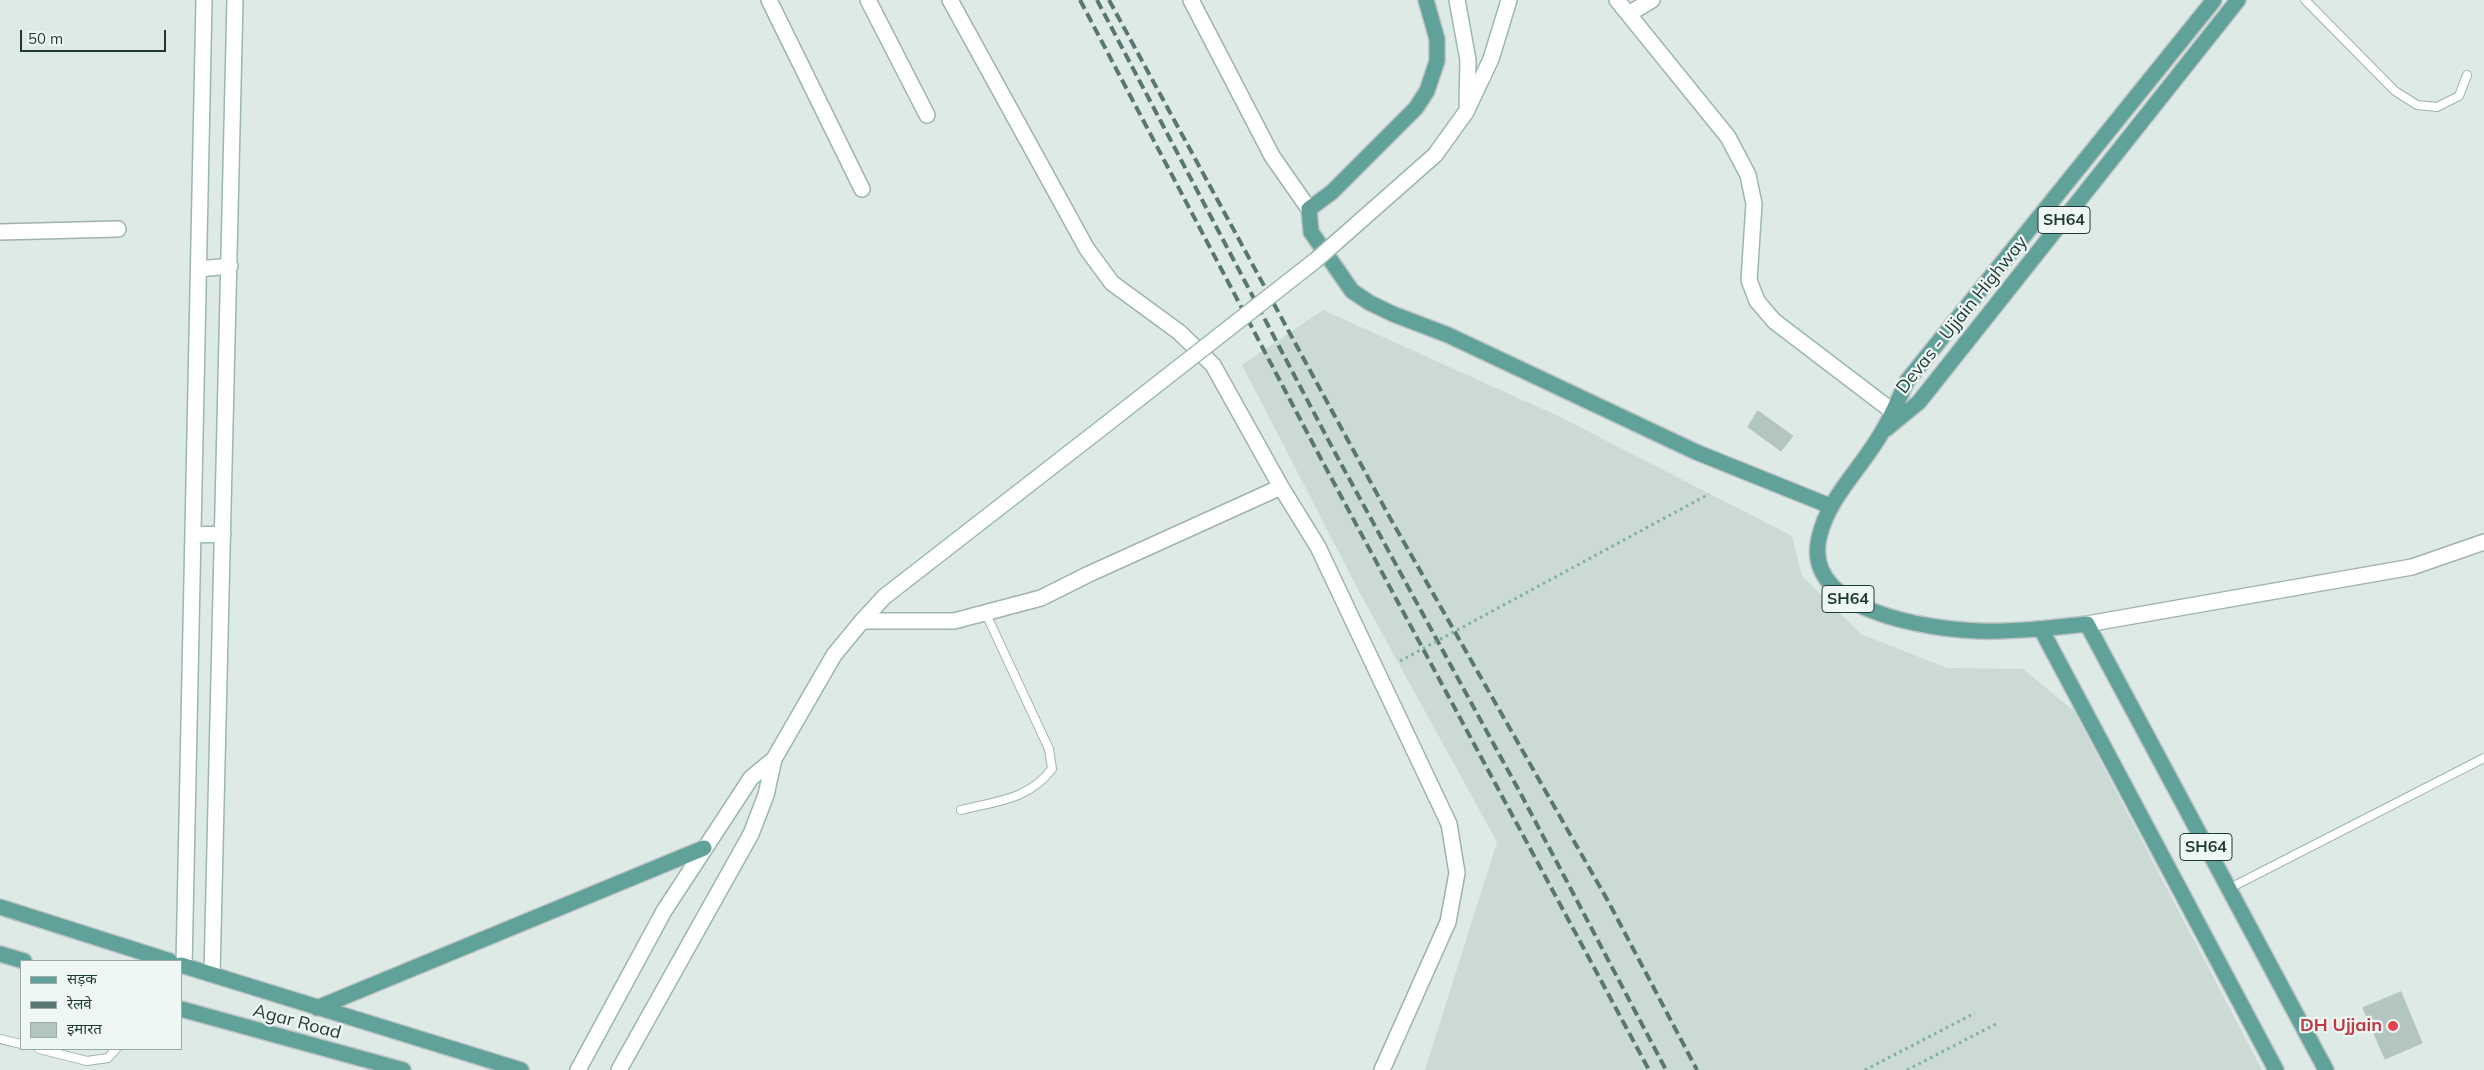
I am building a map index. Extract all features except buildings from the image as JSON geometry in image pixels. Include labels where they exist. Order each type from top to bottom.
[{"type":"main road","points":[[1426,0],[1437,39],[1437,61],[1428,91],[1416,108],[1332,192],[1309,209],[1310,232],[1352,291],[1370,303],[1393,314],[1448,335],[1696,452],[1830,506]]},
{"type":"main road","name":"Devas - Ujjain Highway","points":[[1896,415],[1907,381],[2214,0]]},
{"type":"main road","name":"Devas - Ujjain Highway","points":[[1830,506],[1882,432],[1896,415],[1919,402],[2238,0]]},
{"type":"main road","name":"SH64","points":[[1830,506],[1818,540],[1818,559],[1824,578],[1840,595],[1868,610],[1921,625],[1977,631],[2041,629],[2087,624],[2326,1070]]},
{"type":"main road","name":"SH64","points":[[2041,629],[2276,1070]]},
{"type":"main road","points":[[318,1008],[704,848]]},
{"type":"main road","points":[[0,907],[166,960]]},
{"type":"main road","points":[[0,954],[21,960]]},
{"type":"main road","points":[[182,965],[521,1070]]},
{"type":"main road","name":"Agar Road","points":[[182,1009],[403,1070]]},
{"type":"street","points":[[178,960],[193,535],[204,0]]},
{"type":"street","points":[[212,974],[235,0]]},
{"type":"street","points":[[769,0],[862,189]]},
{"type":"street","points":[[868,0],[927,115]]},
{"type":"street","points":[[950,0],[1087,249],[1112,283],[1179,332],[1213,366],[1281,487],[1318,547],[1449,824],[1457,873],[1448,922],[1382,1070]]},
{"type":"street","points":[[1191,0],[1272,156],[1309,209]]},
{"type":"street","points":[[1457,0],[1468,60],[1466,112]]},
{"type":"street","points":[[619,1070],[751,834],[766,795],[774,759],[834,655],[862,621],[884,597],[1316,260],[1435,155],[1466,112],[1491,59],[1509,0]]},
{"type":"street","points":[[1617,0],[1630,13],[1728,137],[1748,175],[1754,204],[1748,280],[1757,301],[1774,321],[1896,415]]},
{"type":"street","points":[[1630,13],[1652,0]]},
{"type":"street","points":[[0,232],[118,229]]},
{"type":"street","points":[[198,269],[230,266]]},
{"type":"street","points":[[862,621],[954,621],[1042,598],[1097,570],[1281,487]]},
{"type":"street","points":[[193,535],[223,534]]},
{"type":"street","points":[[2087,624],[2412,567],[2484,542]]},
{"type":"street","points":[[578,1070],[664,911],[751,778],[774,759]]},
{"type":"lane","points":[[2305,0],[2394,91],[2417,105],[2438,107],[2459,96],[2467,75]]},
{"type":"lane","points":[[961,810],[1027,793],[1042,782],[1052,769],[1049,749],[986,614]]},
{"type":"lane","points":[[2228,888],[2484,758]]},
{"type":"lane","points":[[0,1039],[20,1044]]},
{"type":"lane","points":[[43,1050],[87,1061],[108,1058],[115,1050]]},
{"type":"path","points":[[1400,661],[1709,494]]},
{"type":"path","points":[[1865,1070],[1975,1013]]},
{"type":"path","points":[[1907,1070],[1996,1024]]},
{"type":"shaded area","points":[[1323,310],[1558,416],[1792,536],[1802,576],[1861,634],[1947,668],[2023,669],[2074,711],[2262,1070],[1425,1070],[1497,842],[1361,595],[1242,365]]},
{"type":"railway","points":[[1080,0],[1320,457],[1649,1070]]},
{"type":"railway","points":[[1097,0],[1333,449],[1523,798],[1666,1070]]},
{"type":"railway","points":[[1109,0],[1389,516],[1608,901],[1697,1070]]},
{"type":"place","name":"DH Ujjain","points":[[2393,1026]]}]
